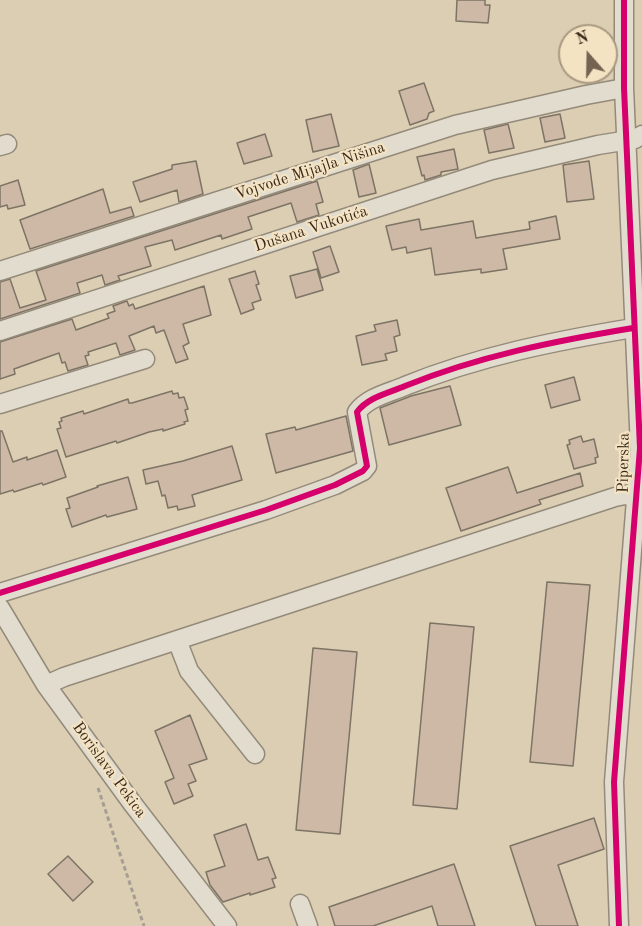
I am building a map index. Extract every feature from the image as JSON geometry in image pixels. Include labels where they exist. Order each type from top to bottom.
[{"type":"street","name":"Piperska","points":[[619,926],[614,782],[640,448],[633,328],[634,138],[624,88],[624,0]]},
{"type":"street","name":"Vojvode Mijajla Nišina","points":[[0,271],[455,125],[586,94],[624,88]]},
{"type":"street","name":"Dušana Vukotića","points":[[0,331],[492,170],[634,138]]},
{"type":"street","points":[[0,593],[266,510],[356,475],[367,466],[357,412],[370,400],[445,370],[496,355],[561,340],[633,328]]},
{"type":"street","points":[[0,404],[145,359]]},
{"type":"street","points":[[46,685],[64,676],[625,495],[639,483]]},
{"type":"street","name":"Borislava Pekica","points":[[0,608],[46,685],[227,926]]},
{"type":"street","points":[[177,640],[189,671],[255,754]]},
{"type":"street","points":[[300,904],[308,926]]},
{"type":"path","points":[[111,773],[97,785],[144,926]]},
{"type":"building","points":[[457,0],[485,0],[485,5],[490,5],[488,23],[456,21]]},
{"type":"building","points":[[424,83],[434,111],[429,113],[427,119],[410,125],[399,91]]},
{"type":"building","points":[[331,114],[339,146],[313,152],[306,120]]},
{"type":"building","points":[[560,114],[565,138],[545,142],[540,118]]},
{"type":"building","points":[[508,124],[514,148],[489,153],[484,130]]},
{"type":"building","points":[[265,134],[272,156],[244,164],[237,143]]},
{"type":"building","points":[[454,149],[458,169],[441,172],[441,175],[425,180],[417,157]]},
{"type":"building","points":[[196,161],[203,194],[179,202],[177,190],[140,202],[133,182],[172,169],[172,165]]},
{"type":"building","points":[[589,161],[594,199],[567,202],[563,165]]},
{"type":"building","points":[[369,164],[376,193],[359,197],[353,170]]},
{"type":"building","points":[[18,180],[25,205],[8,209],[7,205],[0,207],[0,186]]},
{"type":"building","points":[[317,181],[323,202],[316,204],[319,215],[297,222],[291,203],[248,217],[252,229],[222,239],[221,235],[175,250],[172,240],[145,247],[151,266],[118,276],[120,280],[105,285],[102,275],[77,283],[80,293],[0,319],[0,282],[10,279],[20,308],[46,300],[36,271]]},
{"type":"building","points":[[103,189],[110,213],[131,207],[134,216],[30,249],[20,220]]},
{"type":"building","points":[[556,216],[560,239],[503,249],[507,269],[481,273],[481,269],[435,275],[431,248],[407,253],[406,247],[392,250],[386,226],[419,219],[421,230],[473,221],[476,238],[530,229],[529,222]]},
{"type":"building","points":[[330,246],[339,272],[321,278],[313,252]]},
{"type":"building","points":[[317,269],[323,290],[296,298],[290,276]]},
{"type":"building","points":[[255,271],[259,284],[256,285],[261,300],[252,303],[254,309],[241,314],[229,279]]},
{"type":"building","points":[[204,286],[211,315],[183,324],[189,343],[183,346],[188,359],[176,363],[164,330],[156,333],[154,326],[129,336],[135,350],[120,355],[116,343],[88,352],[89,355],[85,356],[88,365],[68,371],[59,353],[14,369],[15,374],[0,379],[0,342],[72,319],[76,330],[109,318],[107,314],[115,311],[113,306],[127,301],[129,306],[133,304],[135,309]]},
{"type":"building","points":[[397,320],[400,335],[394,337],[397,351],[385,354],[387,360],[362,365],[356,336],[376,331],[374,325]]},
{"type":"building","points":[[574,377],[580,400],[551,408],[545,385]]},
{"type":"building","points":[[450,386],[461,425],[389,445],[380,408],[411,396]]},
{"type":"building","points":[[172,391],[173,394],[178,393],[179,398],[184,397],[188,409],[185,410],[188,421],[184,422],[185,424],[163,431],[163,429],[149,432],[117,443],[116,441],[66,457],[57,429],[61,428],[59,422],[62,421],[61,418],[83,411],[84,414],[128,399],[129,403],[132,403]]},
{"type":"building","points":[[346,416],[353,451],[276,473],[266,434],[295,427],[296,430]]},
{"type":"building","points":[[0,431],[2,431],[13,462],[57,450],[66,477],[43,485],[42,483],[0,494]]},
{"type":"building","points":[[581,436],[583,442],[594,439],[598,457],[595,458],[596,463],[574,469],[567,445],[570,444],[569,440]]},
{"type":"building","points":[[232,446],[242,480],[192,495],[195,506],[178,510],[177,506],[168,508],[158,481],[146,484],[143,470]]},
{"type":"building","points":[[508,467],[517,493],[580,473],[583,486],[539,500],[541,504],[461,531],[446,488]]},
{"type":"building","points":[[128,477],[137,509],[107,517],[106,515],[72,527],[66,509],[70,508],[67,498]]},
{"type":"building","points":[[547,582],[590,585],[573,766],[530,762]]},
{"type":"building","points":[[430,623],[474,627],[457,809],[413,805]]},
{"type":"building","points":[[313,648],[357,652],[340,834],[296,830]]},
{"type":"building","points":[[190,715],[207,759],[189,765],[196,781],[188,784],[193,796],[174,804],[165,782],[174,778],[155,731]]},
{"type":"building","points":[[594,818],[604,849],[558,865],[578,926],[536,926],[510,846]]},
{"type":"building","points":[[246,824],[258,860],[268,857],[276,878],[272,879],[275,887],[223,902],[210,885],[206,872],[225,866],[214,835]]},
{"type":"building","points":[[68,856],[93,882],[73,901],[48,874]]},
{"type":"building","points":[[454,864],[475,926],[438,926],[432,906],[373,926],[335,926],[329,907]]},
{"type":"cycle path","points":[[619,926],[614,782],[640,448],[624,88],[624,0]]},
{"type":"cycle path","points":[[0,593],[266,510],[335,485],[363,471],[367,466],[357,412],[379,396],[433,375],[489,358],[546,344],[633,328]]}]
